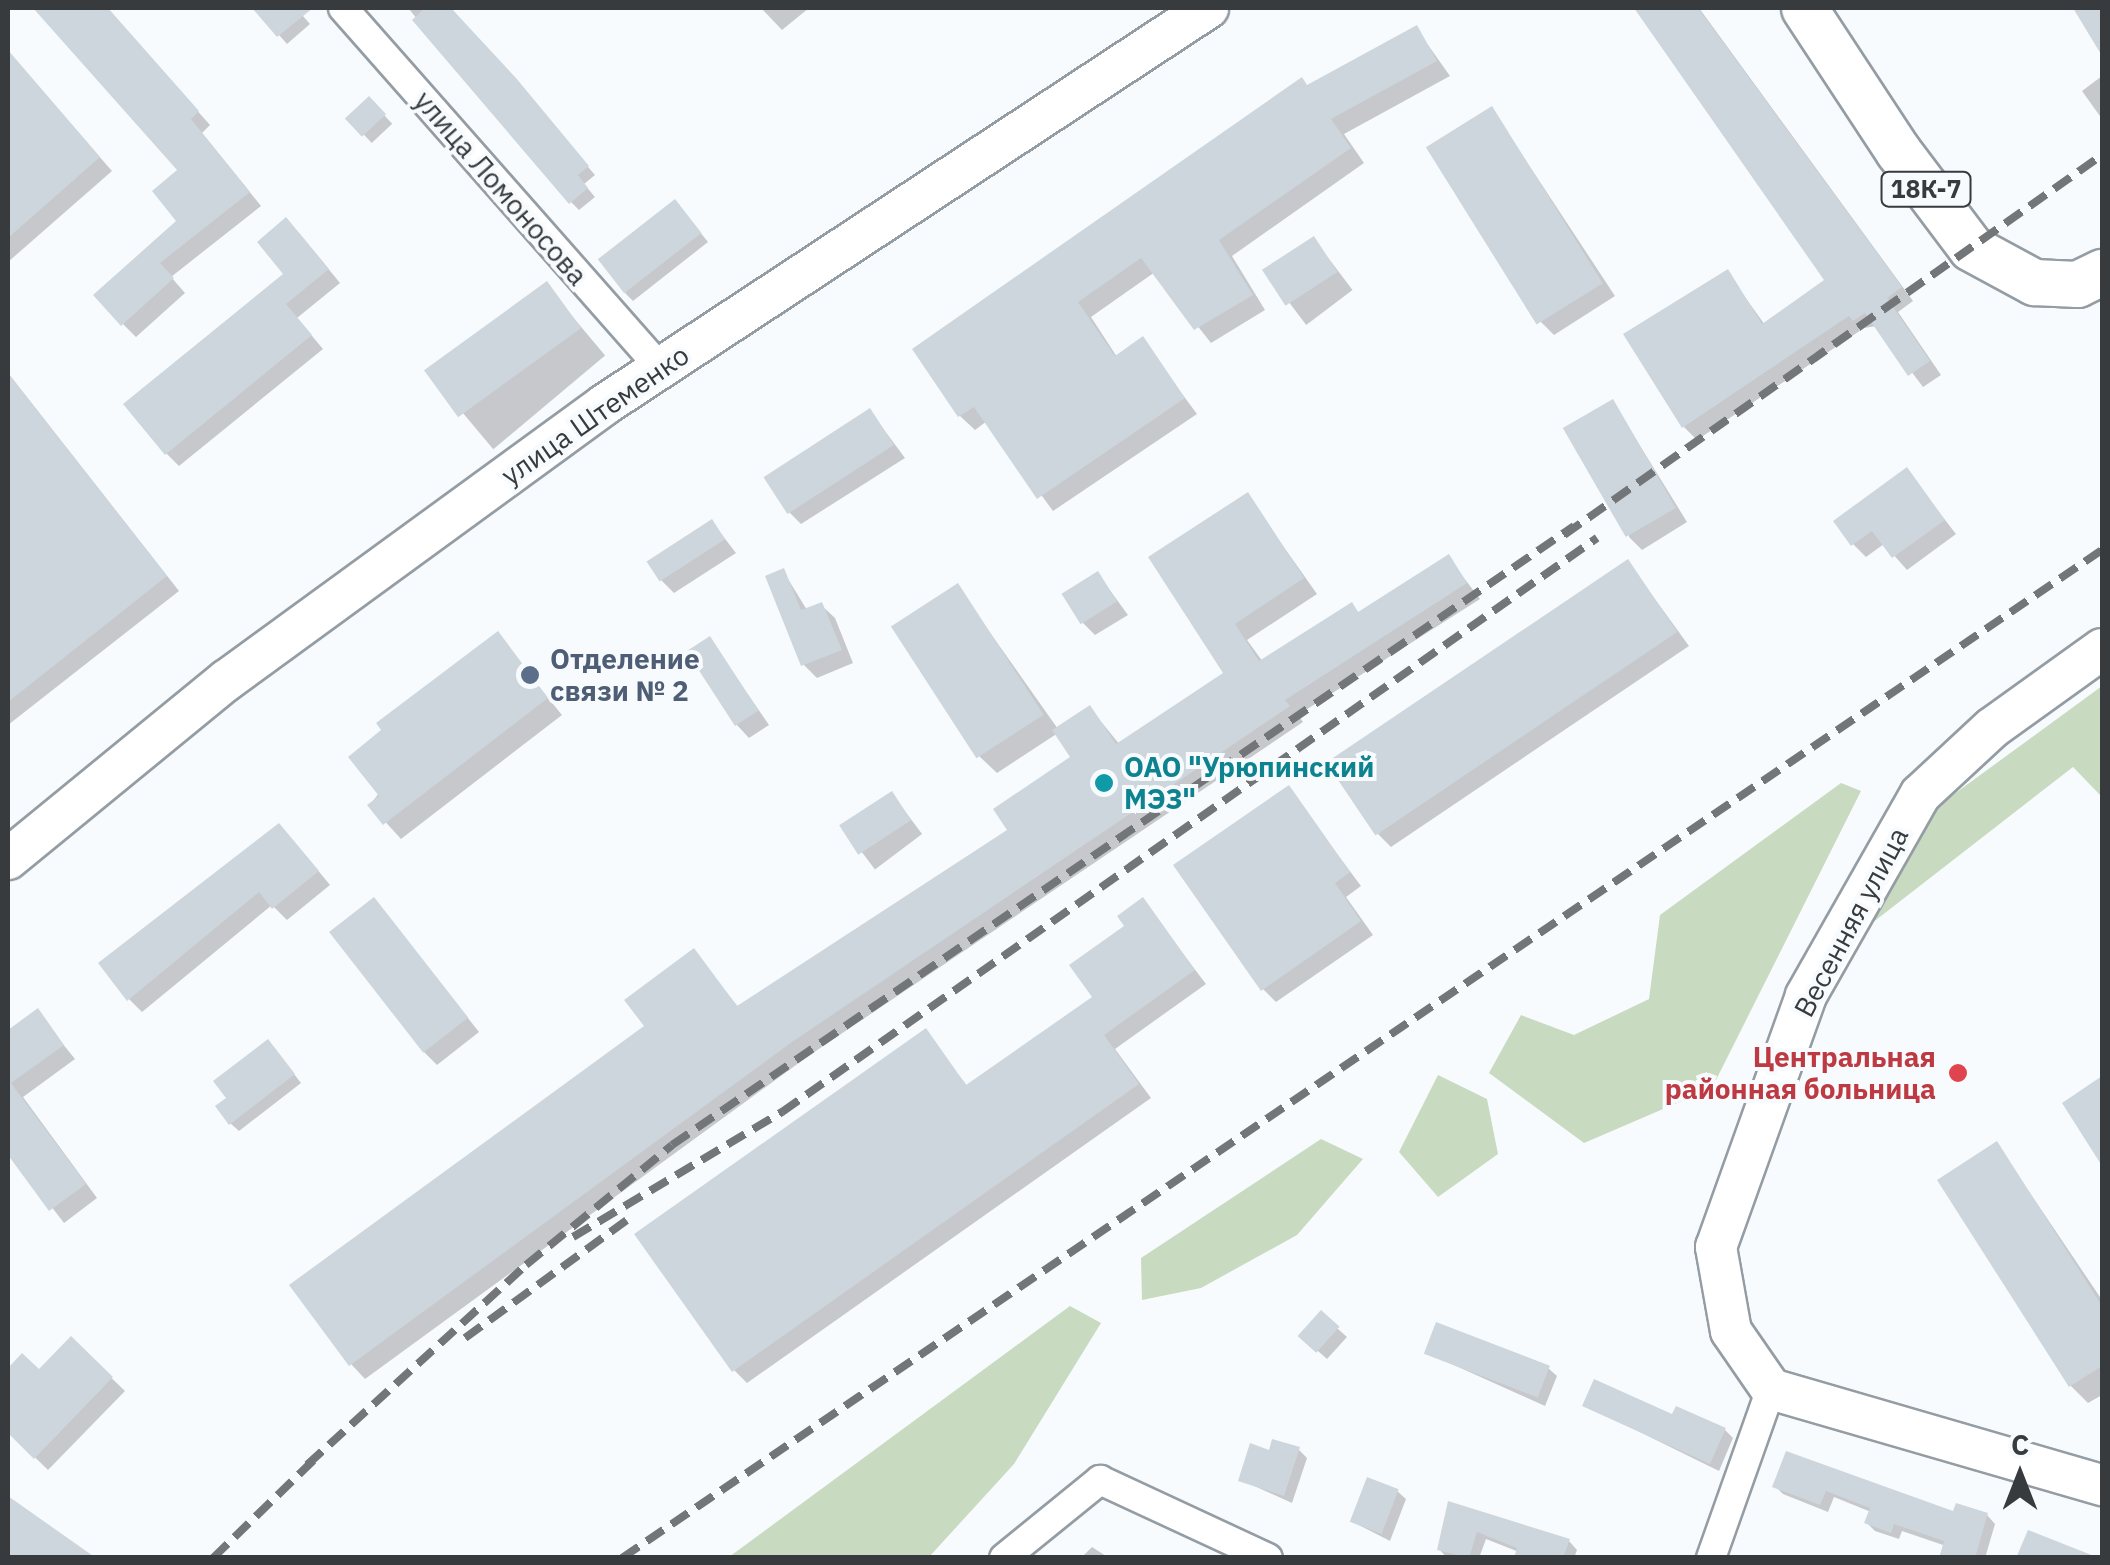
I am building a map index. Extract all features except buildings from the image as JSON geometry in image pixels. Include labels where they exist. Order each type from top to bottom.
[{"type":"main road","name":"улица Штеменко","points":[[8,859],[226,680],[660,368],[1208,8]]},
{"type":"main road","name":"18К-7","points":[[1804,8],[1971,248],[2034,282],[2094,286]]},
{"type":"main road","name":"Весенняя улица","points":[[1771,1389],[1732,1332],[1716,1246],[1806,996],[1920,794],[1992,728],[2102,649]]},
{"type":"main road","points":[[1771,1389],[2102,1485]]},
{"type":"street","name":"улица Ломоносова","points":[[343,8],[660,368]]},
{"type":"street","points":[[1710,1558],[1771,1389]]},
{"type":"street","points":[[1004,1558],[1100,1480],[1268,1558]]},
{"type":"green space","points":[[2102,686],[2102,797],[2073,767],[1845,944],[1931,811]]},
{"type":"green space","points":[[1841,783],[1861,791],[1712,1088],[1584,1143],[1489,1073],[1521,1015],[1574,1035],[1649,999],[1660,915]]},
{"type":"green space","points":[[1438,1075],[1487,1099],[1498,1154],[1438,1197],[1399,1152]]},
{"type":"green space","points":[[1321,1139],[1363,1159],[1297,1235],[1201,1288],[1142,1300],[1141,1258]]},
{"type":"green space","points":[[1070,1306],[1101,1323],[1014,1464],[929,1557],[729,1557]]},
{"type":"railway","points":[[1564,535],[2102,155]]},
{"type":"railway","points":[[307,1465],[526,1265],[672,1145],[1574,526]]},
{"type":"railway","points":[[573,1237],[782,1112],[1597,538]]},
{"type":"railway","points":[[622,1558],[2102,550]]},
{"type":"railway","points":[[465,1338],[627,1220]]},
{"type":"railway","points":[[213,1558],[317,1457]]},
{"type":"place","name":"Отделение связи № 2","points":[[530,675]]},
{"type":"place","name":"ОАО \"Урюпинский МЭЗ\"","points":[[1104,783]]},
{"type":"place","name":"Центральная районная больница","points":[[1958,1073]]}]
